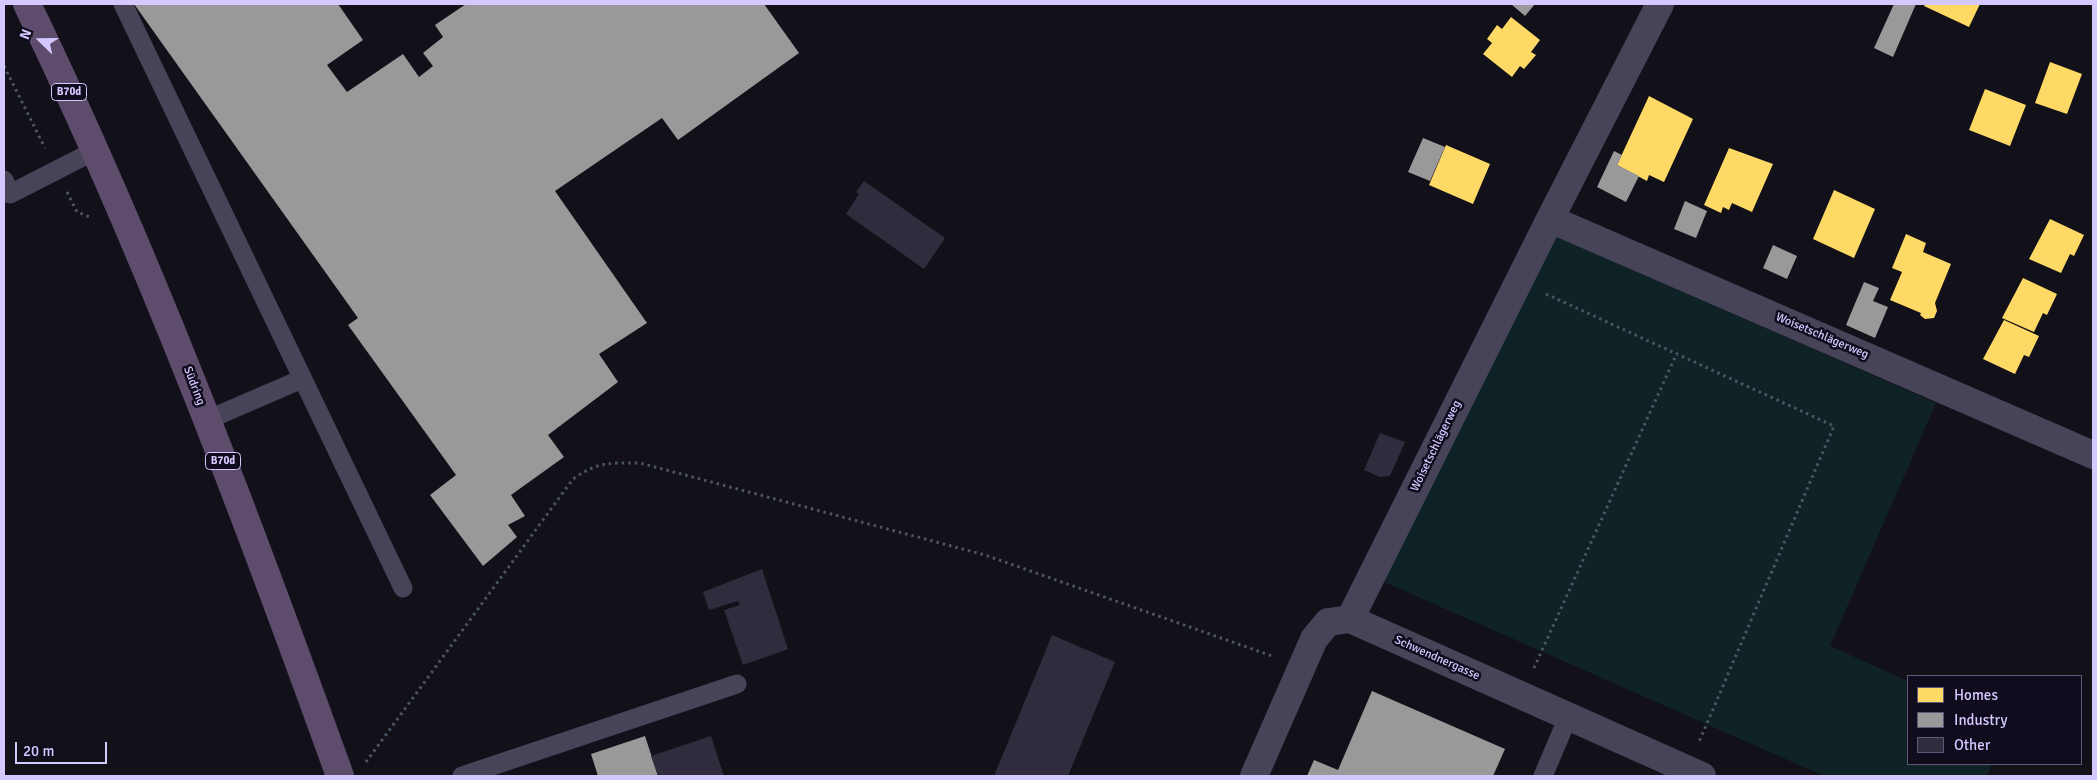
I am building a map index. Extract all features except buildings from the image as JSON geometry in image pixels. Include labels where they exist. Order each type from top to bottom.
[{"type":"main road","name":"Südring","points":[[27,4],[96,150],[207,420],[264,566],[351,772]]},
{"type":"street","name":"Woisetschlägerweg","points":[[1350,619],[1518,281],[1660,4]]},
{"type":"street","name":"Woisetschlägerweg","points":[[1550,219],[2093,455]]},
{"type":"street","points":[[1254,776],[1314,639],[1328,622],[1350,619]]},
{"type":"street","name":"Schwendnergasse","points":[[1350,619],[1694,773]]},
{"type":"lane","points":[[123,4],[403,588]]},
{"type":"lane","points":[[4,180],[10,194],[96,150]]},
{"type":"lane","points":[[207,420],[302,379]]},
{"type":"lane","points":[[462,776],[738,684]]},
{"type":"lane","points":[[1542,776],[1568,717]]},
{"type":"path","points":[[1518,281],[1834,426],[1694,773]]},
{"type":"path","points":[[1521,696],[1676,353]]},
{"type":"path","points":[[351,772],[573,479],[590,467],[607,462],[640,463],[985,555],[1301,667]]},
{"type":"green space","points":[[1556,236],[1936,403],[1830,646],[1907,681],[1907,765],[1992,765],[1987,776],[1824,776],[1382,581]]}]
